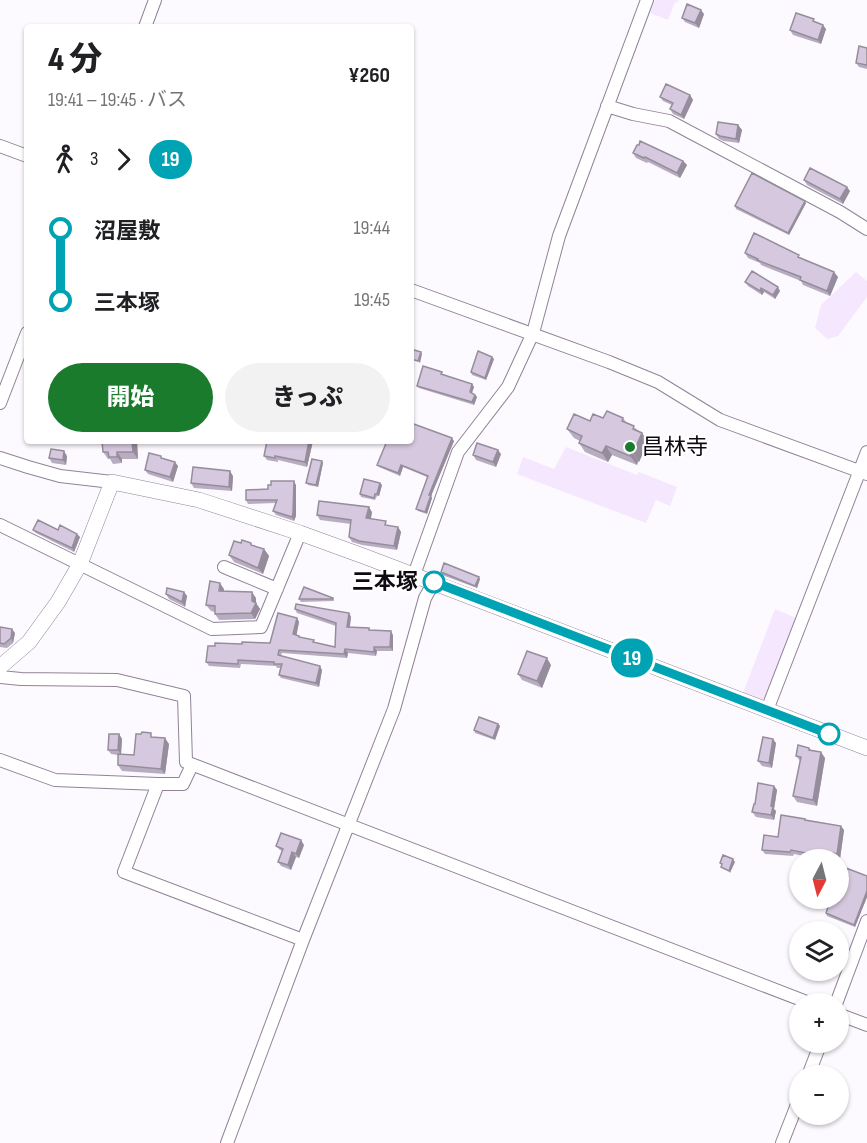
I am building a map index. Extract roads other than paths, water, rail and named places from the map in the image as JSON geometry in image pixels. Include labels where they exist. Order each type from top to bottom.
[{"type":"street","points":[[146,24],[155,0]]},
{"type":"street","points":[[414,575],[458,452],[508,387],[533,333],[559,237],[647,0]]},
{"type":"street","points":[[607,106],[669,121],[840,212],[867,229]]},
{"type":"street","points":[[0,146],[24,155]]},
{"type":"street","points":[[414,291],[609,362],[658,382],[720,420],[863,473]]},
{"type":"street","points":[[0,403],[24,341]]},
{"type":"street","points":[[767,710],[863,473],[867,452]]},
{"type":"street","points":[[0,458],[60,476],[112,482],[199,500],[300,533],[867,748]]},
{"type":"street","points":[[0,668],[29,642],[58,602],[80,564],[112,482]]},
{"type":"street","points":[[0,525],[212,629],[261,627],[300,533]]},
{"type":"street","points":[[224,567],[277,589]]},
{"type":"street","points":[[227,1143],[303,940],[394,709],[425,598],[434,582]]},
{"type":"street","points":[[0,677],[117,680],[184,696],[186,762],[192,765],[789,995]]},
{"type":"street","points":[[0,760],[55,780],[158,784],[183,784],[192,765]]},
{"type":"street","points":[[158,784],[124,872],[303,940]]},
{"type":"street","points":[[840,993],[867,921]]},
{"type":"street","points":[[849,1018],[867,1025]]},
{"type":"street","points":[[782,1143],[789,1125]]},
{"type":"place","name":"昌林寺","points":[[630,447]]},
{"type":"place","name":"三本塚","points":[[434,582]]}]
